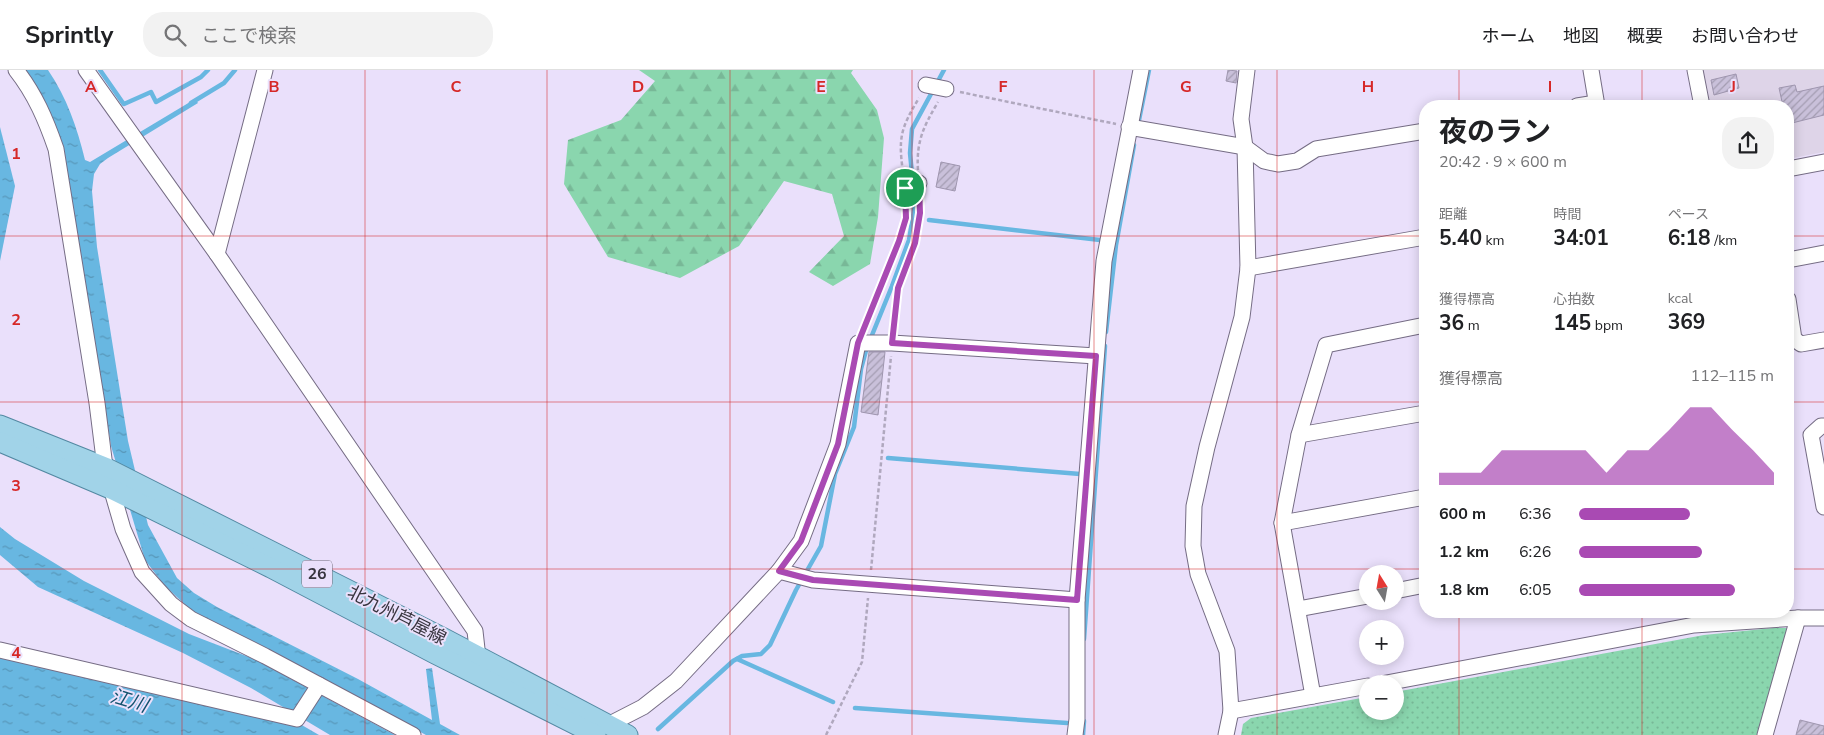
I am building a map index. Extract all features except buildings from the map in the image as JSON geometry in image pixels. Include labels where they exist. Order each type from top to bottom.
[{"type":"main road","name":"北九州芦屋線","points":[[0,425],[104,467],[444,638],[475,665]]},
{"type":"main road","name":"北九州芦屋線","points":[[0,442],[113,490],[475,665],[602,730],[628,735]]},
{"type":"street","points":[[16,70],[29,86],[44,116],[56,150],[97,403],[104,467],[124,528],[142,572],[171,604],[191,619],[266,656],[413,735]]},
{"type":"street","points":[[217,254],[265,70]]},
{"type":"street","points":[[1076,735],[1077,600],[1104,261],[1141,70]]},
{"type":"street","points":[[1226,735],[1231,711],[1227,651],[1198,574],[1193,546],[1194,506],[1207,447],[1242,316],[1248,268],[1245,147],[1241,119],[1247,70]]},
{"type":"street","points":[[1592,70],[1595,100]]},
{"type":"street","points":[[1695,70],[1701,100]]},
{"type":"street","points":[[87,71],[217,254],[475,631],[475,665]]},
{"type":"street","points":[[926,85],[946,89]]},
{"type":"street","points":[[1129,127],[1245,147],[1264,160],[1278,164],[1296,161],[1316,149],[1419,132]]},
{"type":"street","points":[[1794,168],[1824,162]]},
{"type":"street","points":[[1248,268],[1419,238]]},
{"type":"street","points":[[1794,259],[1824,253]]},
{"type":"street","points":[[1313,696],[1282,523],[1299,436],[1326,345],[1419,326]]},
{"type":"street","points":[[1794,339],[1801,344],[1824,340]]},
{"type":"street","points":[[602,730],[643,707],[676,681],[779,571],[801,541],[838,444],[858,343],[892,343],[1096,356]]},
{"type":"street","points":[[1299,436],[1419,414]]},
{"type":"street","points":[[1824,426],[1821,426],[1811,435],[1824,507]]},
{"type":"street","points":[[1282,523],[1419,498]]},
{"type":"street","points":[[779,571],[813,580],[1077,600]]},
{"type":"street","points":[[1404,589],[1419,586]]},
{"type":"street","points":[[1298,609],[1359,598]]},
{"type":"street","points":[[1765,735],[1798,618]]},
{"type":"street","points":[[1404,680],[1694,625],[1824,618]]},
{"type":"street","points":[[0,650],[297,719],[319,685]]},
{"type":"street","points":[[1231,711],[1359,688]]},
{"type":"path","points":[[826,735],[862,662],[898,288],[915,243],[920,213],[900,148],[905,123],[926,85]]},
{"type":"path","points":[[858,343],[899,241],[906,218],[917,152],[924,126],[946,89],[1129,127]]},
{"type":"shaded area","points":[[1701,70],[1824,70],[1824,152],[1794,158],[1794,100],[1707,100]]},
{"type":"green space","points":[[639,70],[853,70],[851,73],[877,110],[884,138],[878,217],[870,264],[833,286],[809,272],[844,236],[832,194],[784,181],[739,246],[680,278],[608,257],[564,184],[568,140],[621,120],[655,81]]},
{"type":"green space","points":[[1773,628],[1786,628],[1788,630],[1758,735],[1241,735],[1243,724],[1251,718],[1359,698],[1359,720],[1404,720],[1404,690],[1704,635]]},
{"type":"water","points":[[25,70],[48,70],[61,91],[71,113],[85,160],[90,162],[195,99],[198,103],[100,164],[94,174],[92,191],[97,247],[128,441],[148,525],[177,578],[194,593],[217,607],[358,679],[432,720],[426,669],[432,668],[440,724],[460,735],[426,735],[192,611],[164,585],[145,560],[111,446],[64,151],[48,109]]},
{"type":"water","points":[[0,127],[15,186],[0,261]]},
{"type":"water","points":[[0,527],[15,539],[84,581],[189,634],[254,659],[395,735],[330,735],[251,688],[183,653],[38,587],[0,555]]},
{"type":"water","name":"江川","points":[[0,653],[300,724],[319,735],[0,735]]},
{"type":"waterway","points":[[100,70],[123,103]]},
{"type":"waterway","points":[[124,104],[151,92],[156,102],[201,77],[208,70]]},
{"type":"waterway","points":[[191,103],[224,83],[235,70]]},
{"type":"waterway","points":[[870,340],[909,240],[915,205],[910,153],[912,129],[944,70]]},
{"type":"waterway","points":[[1139,120],[1149,70]]},
{"type":"waterway","points":[[1106,332],[1116,245],[1134,145]]},
{"type":"waterway","points":[[929,220],[1100,240]]},
{"type":"waterway","points":[[1084,639],[1105,346]]},
{"type":"waterway","points":[[658,729],[733,661],[742,656],[761,654],[770,645],[796,590],[821,546],[835,474],[854,427],[861,369],[867,347]]},
{"type":"waterway","points":[[888,458],[1080,474]]},
{"type":"waterway","points":[[737,659],[833,702]]},
{"type":"waterway","points":[[855,708],[1067,723]]},
{"type":"waterway","points":[[1083,735],[1084,721]]},
{"type":"route","points":[[919,183],[920,213],[915,243],[898,288],[892,343],[1096,356],[1077,600],[813,580],[779,571],[801,541],[838,444],[858,343],[899,241],[906,218],[905,188],[919,183]]}]
